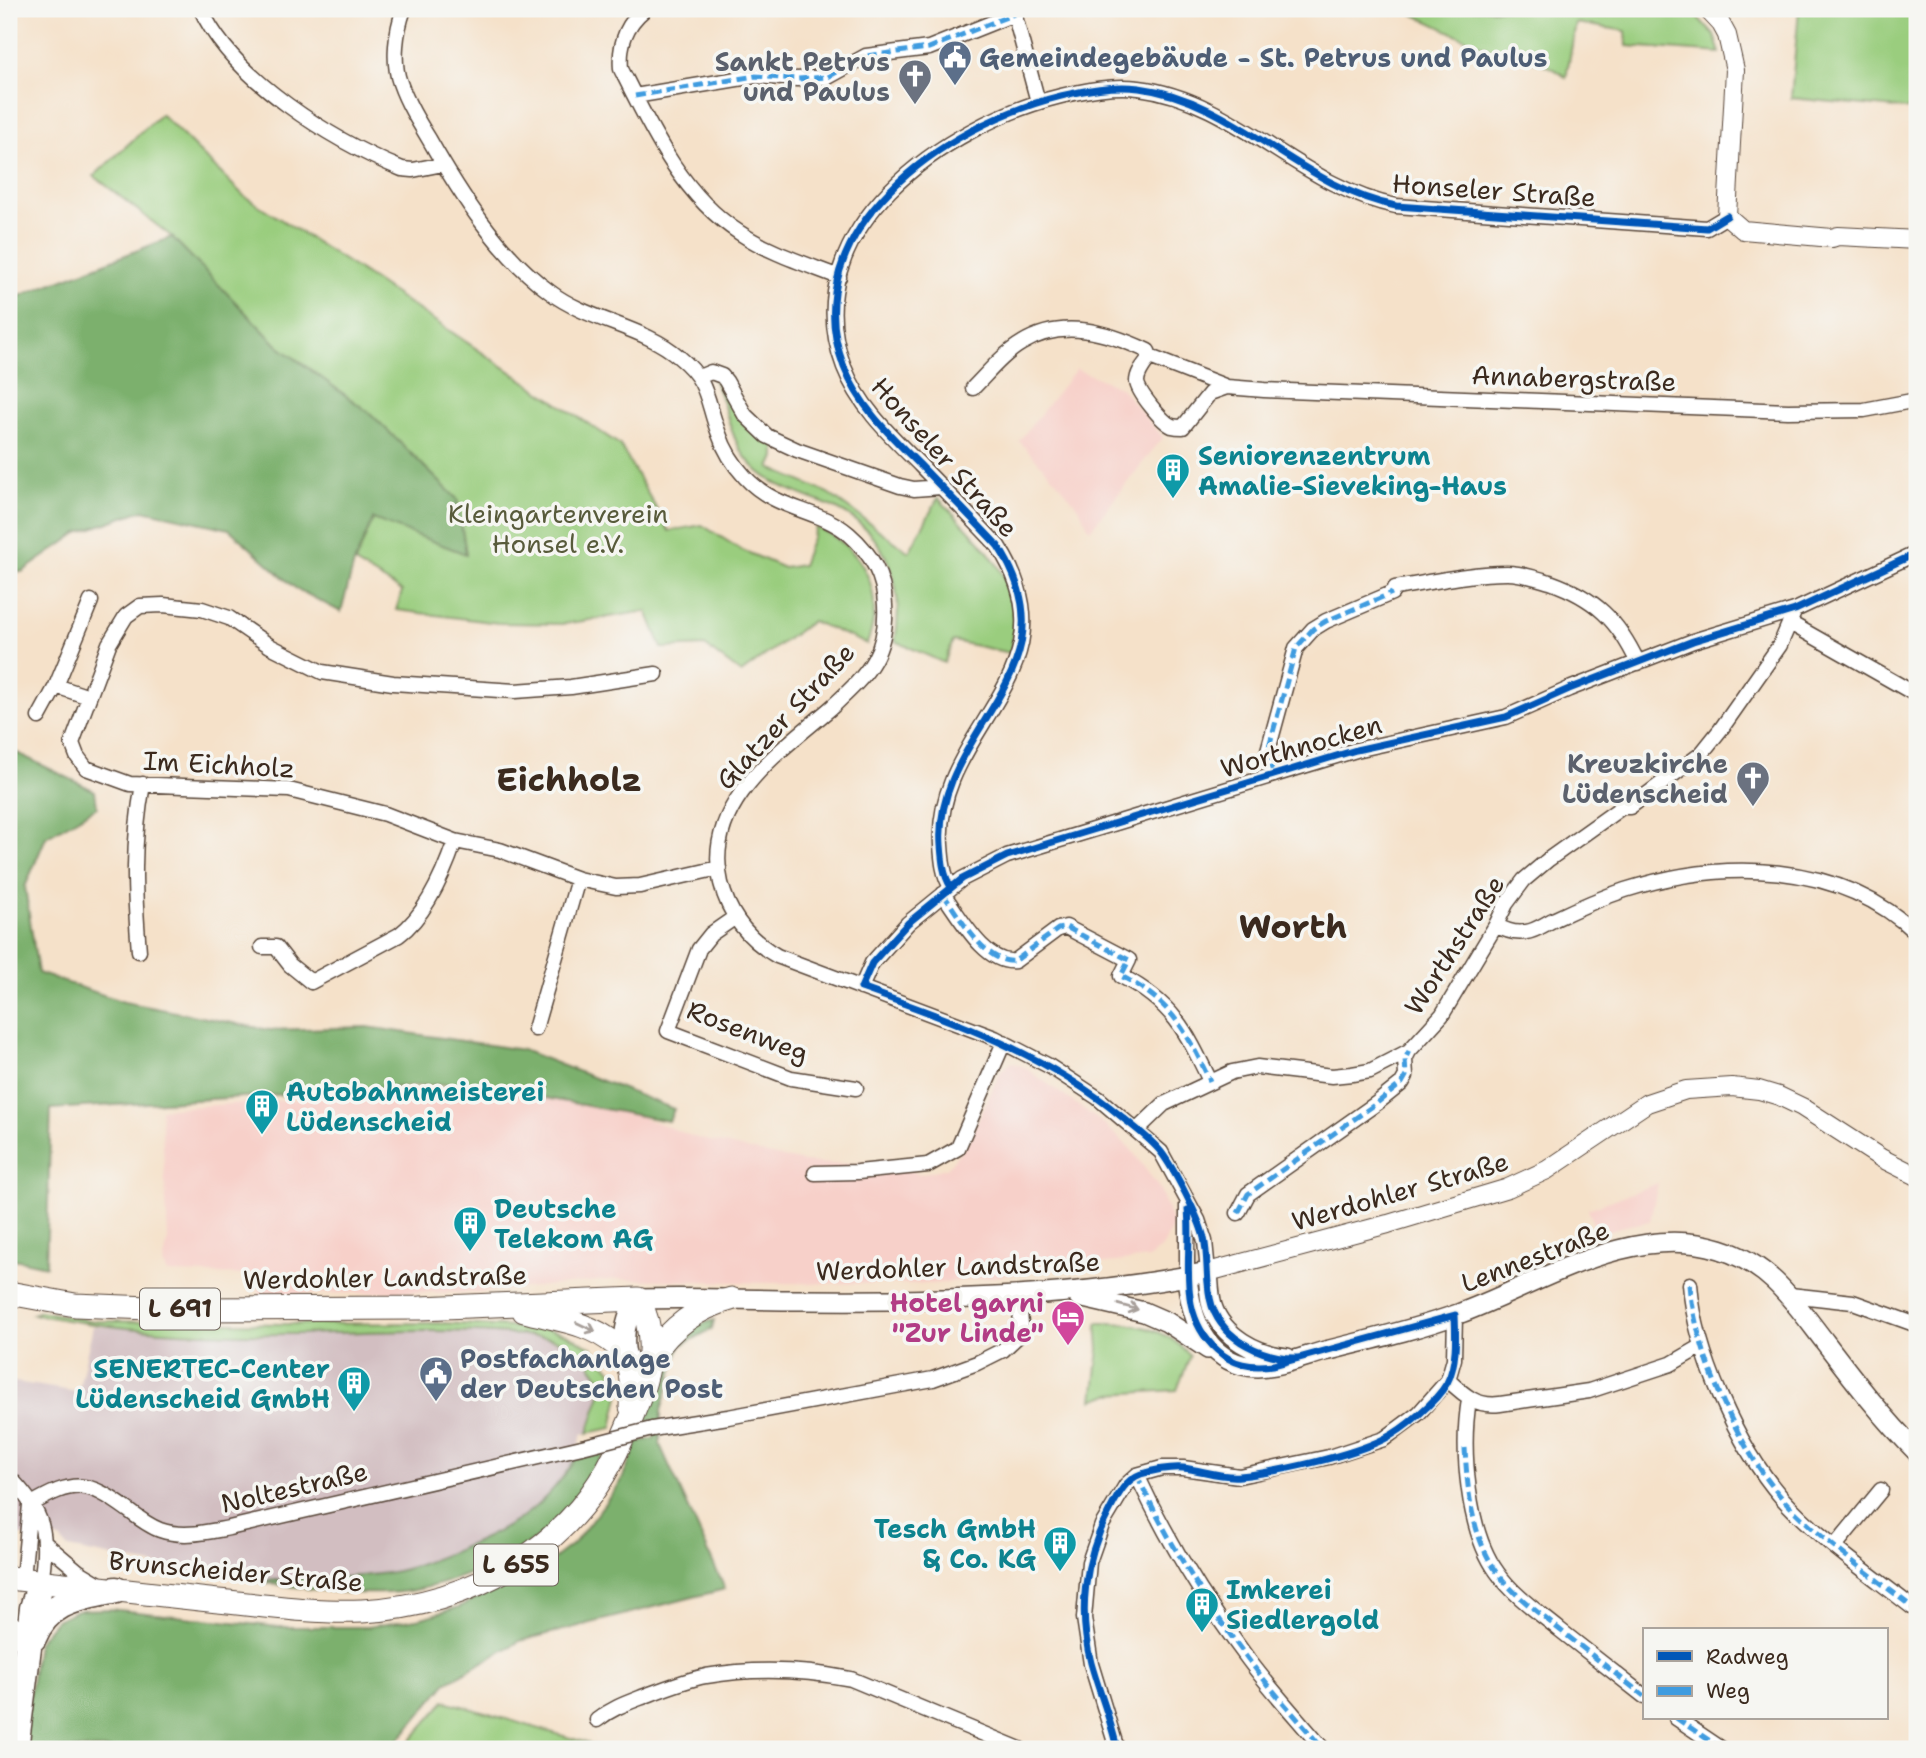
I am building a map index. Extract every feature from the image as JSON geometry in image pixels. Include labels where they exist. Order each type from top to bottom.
[{"type":"highway","points":[[15,1749],[17,1596],[24,1580]]},
{"type":"highway","points":[[9,1681],[16,1639],[38,1626],[54,1609],[80,1598],[116,1590]]},
{"type":"main road","name":"Lennestraße","points":[[1240,1364],[1264,1366],[1455,1315],[1506,1296],[1570,1266],[1623,1250],[1659,1242],[1707,1245],[1732,1253],[1767,1274],[1790,1295],[1882,1415],[1917,1451]]},
{"type":"main road","name":"Werdohler Straße","points":[[1187,1276],[1208,1272]]},
{"type":"main road","name":"Lennestraße","points":[[1208,1272],[1213,1307],[1233,1334],[1262,1353],[1286,1359],[1298,1358]]},
{"type":"main road","name":"Werdohler Landstraße","points":[[731,1299],[911,1299],[1061,1293],[1187,1276]]},
{"type":"main road","points":[[1187,1276],[1190,1306],[1202,1333],[1222,1354],[1240,1364]]},
{"type":"main road","name":"Werdohler Landstraße","points":[[9,1293],[75,1305],[174,1309],[419,1308],[638,1299]]},
{"type":"main road","points":[[1061,1293],[1144,1312],[1184,1332],[1216,1354],[1240,1364]]},
{"type":"main road","name":"L 691","points":[[638,1299],[731,1299]]},
{"type":"main road","name":"Brunscheider Straße","points":[[630,1420],[631,1384],[625,1329],[629,1313],[638,1299]]},
{"type":"main road","name":"Brunscheider Straße","points":[[24,1580],[292,1608],[359,1611],[405,1606],[460,1591],[513,1567],[568,1523],[597,1486],[621,1444],[640,1398],[652,1356],[650,1328],[638,1299]]},
{"type":"main road","name":"L 691","points":[[652,1356],[667,1336],[686,1319],[707,1307],[731,1299]]},
{"type":"main road","name":"L 691","points":[[497,1304],[582,1324],[610,1341],[626,1355]]},
{"type":"street","points":[[201,9],[206,21],[226,49],[271,91],[325,132],[402,169],[413,170],[443,164]]},
{"type":"street","name":"Glatzer Straße","points":[[404,9],[397,38],[399,81],[443,164],[502,246],[549,292],[599,319],[657,342],[677,355],[699,377],[710,400],[719,434],[745,476],[776,502],[838,526],[861,545],[872,559],[883,583],[886,614],[874,660],[861,678],[752,779],[733,803],[721,834],[719,868],[727,905],[734,918],[762,947],[777,956],[1004,1042],[1064,1075],[1098,1098],[1161,1152],[1202,1232],[1208,1272]]},
{"type":"street","points":[[645,9],[626,30],[620,55],[621,69],[688,187],[729,226],[754,242],[839,277]]},
{"type":"street","points":[[1707,9],[1727,35],[1735,70],[1727,216],[1743,230],[1832,238],[1838,236],[1917,240]]},
{"type":"street","points":[[635,96],[755,76],[797,79],[828,77],[866,56],[929,48],[1013,11],[1038,102]]},
{"type":"street","name":"Honseler Straße","points":[[947,890],[940,828],[948,788],[1019,657],[1024,630],[1021,598],[999,546],[880,424],[856,394],[838,345],[835,317],[839,277],[847,252],[869,215],[921,162],[970,130],[1038,102],[1087,90],[1142,89],[1170,95],[1214,112],[1353,193],[1377,202],[1396,206],[1707,228],[1727,216]]},
{"type":"street","name":"Annabergstraße","points":[[973,388],[1020,344],[1046,333],[1074,329],[1102,332],[1148,351],[1150,357],[1227,387],[1778,411],[1864,410],[1917,400]]},
{"type":"street","points":[[1150,357],[1139,373],[1139,390],[1172,426],[1183,427],[1210,393],[1227,387]]},
{"type":"street","points":[[699,377],[710,372],[722,376],[745,415],[774,440],[900,486],[914,489],[941,487]]},
{"type":"street","points":[[1792,617],[1917,553]]},
{"type":"street","points":[[1274,775],[1267,754],[1296,648],[1313,629],[1326,621],[1394,591],[1482,574],[1511,573],[1535,578],[1570,589],[1599,606],[1622,634],[1638,663]]},
{"type":"street","points":[[39,717],[56,686],[91,601]]},
{"type":"street","name":"Im Eichholz","points":[[656,674],[571,687],[515,691],[393,683],[323,672],[270,646],[229,618],[202,609],[163,605],[140,606],[126,616],[109,644],[72,743],[86,768],[130,784],[303,792],[385,814],[455,841],[500,850],[578,879],[615,887],[640,887],[719,868]]},
{"type":"street","points":[[1792,617],[1917,695]]},
{"type":"street","name":"Worthnocken","points":[[861,988],[872,963],[908,923],[947,890],[1007,856],[1356,750],[1506,717],[1569,689],[1693,641],[1792,617]]},
{"type":"street","name":"Worthstraße","points":[[1137,1129],[1159,1108],[1232,1072],[1258,1067],[1300,1073],[1352,1074],[1370,1071],[1409,1051],[1442,1016],[1506,904],[1524,880],[1622,807],[1630,807],[1662,785],[1701,754],[1780,645],[1792,617]]},
{"type":"street","points":[[56,686],[89,697]]},
{"type":"street","points":[[139,951],[133,866],[136,819],[142,784]]},
{"type":"street","points":[[262,947],[276,947],[290,965],[311,982],[378,947],[412,926],[447,865],[455,841]]},
{"type":"street","points":[[1496,925],[1513,933],[1527,932],[1623,891],[1668,879],[1741,870],[1787,872],[1830,883],[1874,902],[1895,915],[1917,934]]},
{"type":"street","points":[[535,1029],[578,879]]},
{"type":"street","points":[[947,890],[982,947],[1002,960],[1015,961],[1058,929],[1066,927],[1129,960],[1121,976],[1158,1000],[1171,1013],[1186,1031],[1210,1081]]},
{"type":"street","name":"Rosenweg","points":[[734,918],[711,934],[699,949],[668,1031],[791,1078],[856,1088]]},
{"type":"street","points":[[815,1173],[928,1165],[958,1148],[1004,1042]]},
{"type":"street","name":"Worthstraße","points":[[1238,1213],[1248,1194],[1377,1104],[1402,1083],[1406,1076],[1405,1059],[1409,1051]]},
{"type":"street","name":"Werdohler Straße","points":[[1208,1272],[1487,1196],[1519,1184],[1555,1166],[1647,1103],[1686,1090],[1732,1087],[1770,1093],[1802,1107],[1872,1153],[1917,1176]]},
{"type":"street","name":"Glatzer Straße","points":[[1186,1199],[1189,1232],[1187,1276]]},
{"type":"street","points":[[1690,1284],[1692,1311],[1702,1346],[1727,1408],[1756,1462],[1782,1498],[1835,1546],[1917,1611]]},
{"type":"street","name":"Noltestraße","points":[[30,1505],[60,1488],[77,1486],[97,1489],[156,1529],[177,1535],[196,1534],[652,1429],[728,1418],[933,1379],[1003,1350],[1019,1335],[1019,1295]]},
{"type":"street","points":[[1790,1295],[1853,1302],[1917,1325]]},
{"type":"street","points":[[1118,1749],[1088,1648],[1084,1618],[1089,1562],[1102,1525],[1118,1495],[1137,1475],[1162,1468],[1183,1468],[1239,1476],[1356,1450],[1384,1439],[1419,1413],[1443,1390],[1454,1359],[1455,1315]]},
{"type":"street","points":[[1448,1380],[1469,1400],[1489,1405],[1589,1391],[1671,1364],[1702,1346]]},
{"type":"street","points":[[1469,1400],[1465,1421],[1466,1471],[1482,1543],[1496,1571],[1534,1609],[1643,1695]]},
{"type":"street","points":[[1137,1475],[1149,1502],[1195,1580],[1248,1658],[1323,1749]]},
{"type":"street","points":[[9,1477],[41,1522],[46,1544],[93,1581],[116,1590]]},
{"type":"street","points":[[1835,1546],[1881,1490]]},
{"type":"street","points":[[24,1580],[30,1505]]},
{"type":"street","points":[[24,1580],[46,1544]]},
{"type":"street","points":[[597,1720],[611,1709],[707,1676],[738,1673],[821,1673],[851,1679],[876,1688],[1020,1749]]},
{"type":"street","points":[[1679,1720],[1722,1749]]},
{"type":"shaded area","points":[[1076,369],[1120,387],[1163,437],[1090,530],[1080,510],[1062,487],[1019,441]]},
{"type":"shaded area","points":[[1011,1062],[1024,1067],[1104,1124],[1130,1148],[1160,1189],[1173,1225],[1163,1246],[1149,1258],[932,1284],[617,1279],[474,1293],[261,1295],[252,1275],[167,1273],[163,1264],[168,1239],[161,1109],[483,1086],[631,1113],[697,1138],[803,1162],[888,1162],[919,1174],[947,1168],[967,1143],[1001,1071]]},
{"type":"shaded area","points":[[1658,1183],[1650,1221],[1620,1227],[1597,1237],[1588,1209]]},
{"type":"shaded area","points":[[93,1326],[190,1333],[286,1334],[448,1330],[540,1337],[566,1343],[593,1365],[604,1386],[588,1433],[582,1434],[575,1459],[556,1488],[532,1510],[503,1530],[422,1565],[380,1574],[256,1581],[203,1575],[68,1548],[60,1539],[9,1534],[9,1381],[78,1392]]},
{"type":"green space","points":[[1402,9],[1690,9],[1714,35],[1720,53],[1627,46],[1626,31],[1576,23],[1566,78],[1542,63],[1484,47]]},
{"type":"green space","points":[[1799,9],[1917,9],[1917,110],[1791,98]]},
{"type":"green space","name":"Kleingartenverein Honsel e.V.","points":[[161,114],[243,195],[620,445],[669,531],[702,525],[740,549],[784,568],[802,565],[816,527],[833,536],[859,560],[872,590],[874,607],[867,644],[812,621],[741,673],[705,646],[662,648],[647,611],[564,624],[498,623],[396,610],[402,591],[355,563],[373,518],[466,554],[457,499],[371,414],[278,346],[172,237],[94,176]]},
{"type":"green space","points":[[172,237],[278,346],[371,414],[457,499],[466,554],[373,519],[354,563],[341,612],[295,588],[229,529],[143,510],[78,533],[22,572],[9,570],[9,300]]},
{"type":"green space","points":[[713,379],[719,380],[775,444],[775,457],[770,468],[828,493],[909,552],[938,498],[985,548],[1007,584],[1013,605],[1014,627],[1010,653],[953,641],[944,663],[895,641],[898,621],[895,582],[881,548],[855,520],[837,509],[772,481],[753,466],[738,446]]},
{"type":"green space","points":[[9,749],[95,791],[97,807],[46,837],[25,887],[38,973],[124,1002],[269,1030],[367,1027],[523,1050],[674,1109],[669,1121],[465,1083],[51,1109],[46,1266],[9,1258]]},
{"type":"green space","points":[[40,1311],[94,1321],[443,1323],[547,1329],[568,1335],[591,1347],[611,1370],[619,1396],[612,1428],[588,1433],[604,1385],[577,1351],[558,1340],[544,1337],[453,1331],[190,1333],[127,1328],[33,1314]]},
{"type":"green space","points":[[714,1320],[712,1329],[680,1346],[661,1411],[660,1445],[725,1589],[520,1641],[446,1683],[391,1749],[22,1749],[37,1643],[56,1620],[77,1610],[109,1609],[279,1627],[368,1627],[422,1618],[459,1607],[545,1565],[575,1542],[621,1482],[638,1442],[655,1438],[652,1420],[644,1422],[657,1373],[674,1340],[689,1327]]},
{"type":"green space","points":[[1097,1323],[1148,1328],[1171,1338],[1181,1346],[1190,1356],[1177,1390],[1110,1394],[1093,1400],[1099,1349]]},
{"type":"green space","points":[[605,1451],[571,1506],[541,1535],[501,1560],[455,1579],[409,1591],[388,1593],[322,1590],[256,1581],[379,1574],[427,1562],[475,1543],[524,1516],[550,1492],[575,1459]]},
{"type":"green space","points":[[445,1701],[608,1749],[403,1749]]},
{"type":"marked path","points":[[635,96],[755,76],[797,79],[828,77],[866,56],[929,48],[1014,14]]},
{"type":"marked path","points":[[1274,775],[1267,754],[1296,648],[1313,629],[1326,621],[1392,593]]},
{"type":"marked path","points":[[943,894],[983,947],[1004,960],[1015,961],[1058,929],[1066,927],[1129,960],[1121,976],[1139,986],[1166,1008],[1185,1033],[1210,1081]]},
{"type":"marked path","points":[[1238,1213],[1248,1194],[1402,1083],[1406,1076],[1405,1059],[1409,1051]]},
{"type":"marked path","points":[[1690,1284],[1700,1339],[1709,1368],[1734,1425],[1765,1477],[1813,1528],[1917,1611]]},
{"type":"marked path","points":[[1465,1448],[1469,1496],[1476,1528],[1497,1572],[1526,1603],[1643,1695]]},
{"type":"marked path","points":[[1137,1475],[1174,1546],[1217,1615],[1257,1671],[1323,1749]]},
{"type":"marked path","points":[[1679,1720],[1722,1749]]},
{"type":"cycle path","points":[[951,887],[941,850],[945,804],[958,767],[1014,666],[1023,630],[1019,591],[998,546],[867,408],[844,367],[834,317],[840,271],[859,228],[890,191],[928,158],[971,131],[1017,110],[1080,92],[1129,87],[1174,96],[1207,109],[1330,182],[1362,196],[1396,206],[1707,228],[1727,216]]},
{"type":"cycle path","points":[[1298,1358],[1272,1355],[1247,1346],[1226,1329],[1218,1318],[1210,1298],[1201,1229],[1172,1170],[1148,1138],[1092,1094],[1030,1057],[964,1026],[861,988],[872,963],[908,923],[962,879],[1007,856],[1356,750],[1506,717],[1569,689],[1693,641],[1795,610],[1917,553]]},
{"type":"cycle path","points":[[1117,1749],[1091,1663],[1084,1606],[1093,1550],[1108,1514],[1125,1485],[1141,1474],[1172,1468],[1233,1476],[1274,1471],[1370,1445],[1400,1429],[1427,1407],[1447,1383],[1454,1359],[1455,1315],[1273,1365],[1250,1366],[1229,1359],[1204,1335],[1195,1319],[1189,1284],[1188,1210]]},
{"type":"place","name":"Gemeindegebäude - St. Petrus und Paulus","points":[[955,87]]},
{"type":"place","name":"Sankt Petrus und Paulus","points":[[915,106]]},
{"type":"place","name":"Seniorenzentrum Amalie-Sieveking-Haus","points":[[1173,500]]},
{"type":"place","name":"Kreuzkirche Lüdenscheid","points":[[1753,808]]},
{"type":"place","name":"Autobahnmeisterei Lüdenscheid","points":[[262,1136]]},
{"type":"place","name":"Deutsche Telekom AG","points":[[470,1253]]},
{"type":"place","name":"Hotel garni \"Zur Linde\"","points":[[1068,1347]]},
{"type":"place","name":"Postfachanlage der Deutschen Post","points":[[436,1403]]},
{"type":"place","name":"SENERTEC-Center Lüdenscheid GmbH","points":[[354,1413]]},
{"type":"place","name":"Tesch GmbH & Co. KG","points":[[1060,1573]]},
{"type":"place","name":"Imkerei Siedlergold","points":[[1202,1634]]},
{"type":"district","name":"Eichholz","points":[[569,779]]},
{"type":"district","name":"Worth","points":[[1293,926]]}]
